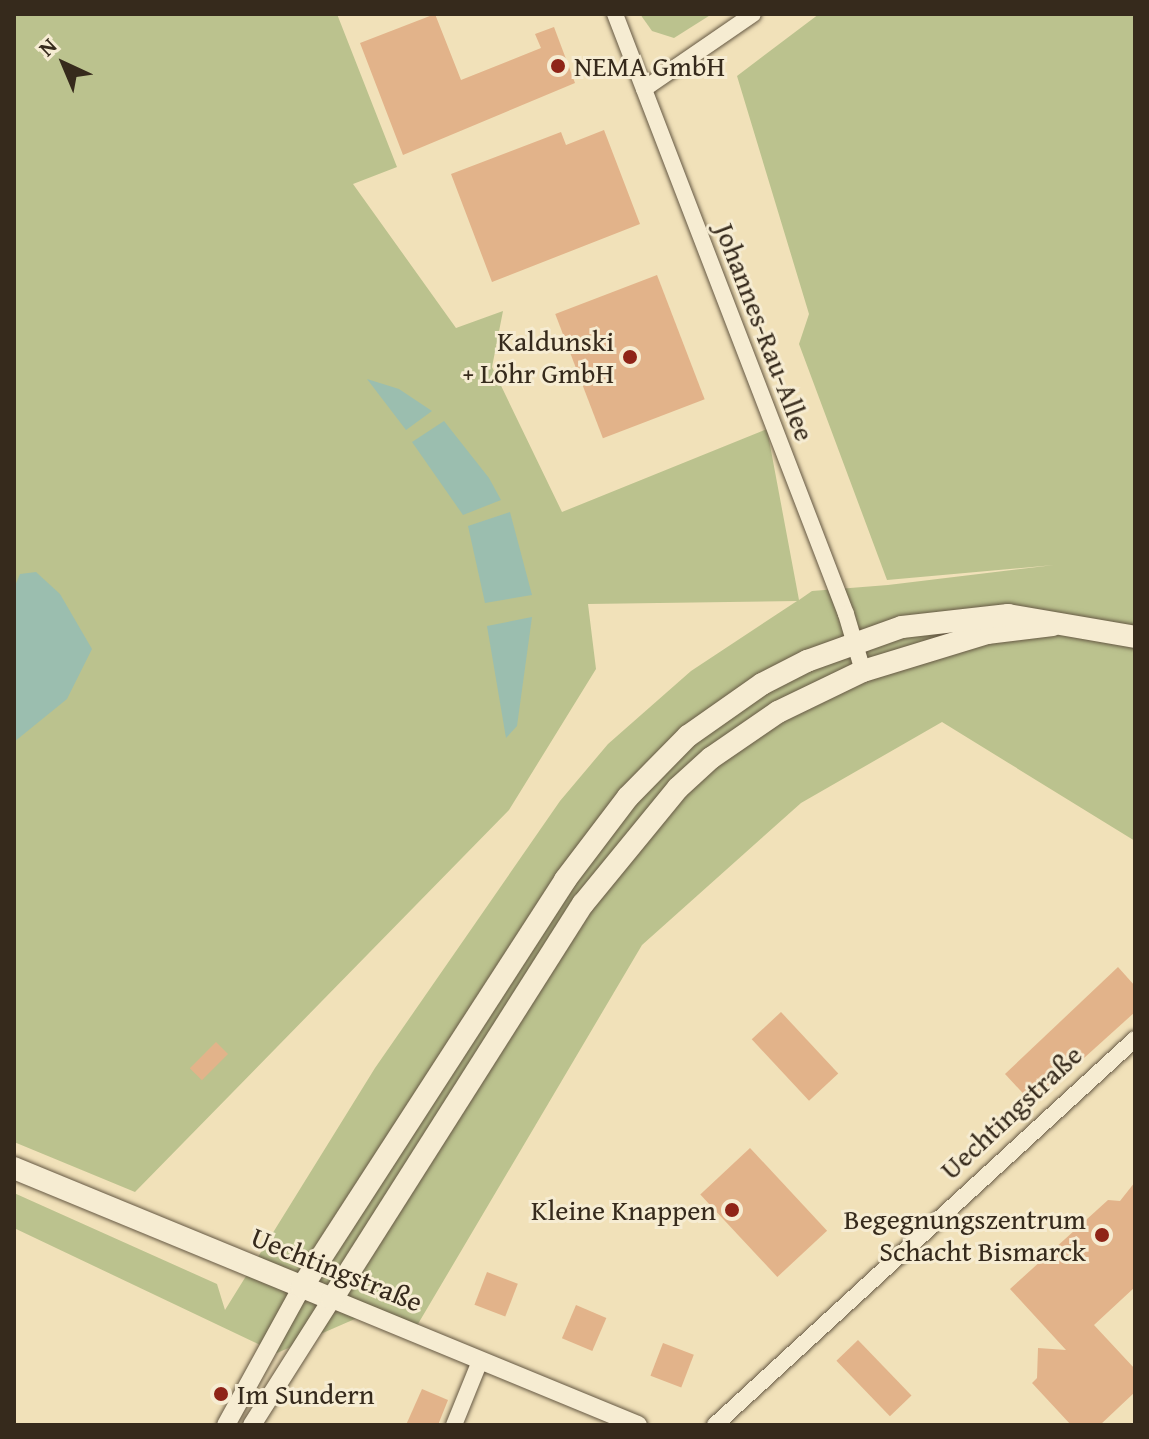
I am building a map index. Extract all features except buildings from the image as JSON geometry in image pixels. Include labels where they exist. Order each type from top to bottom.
[{"type":"main road","points":[[302,1287],[444,1060],[565,880],[628,797],[721,711],[796,667],[902,627],[988,615],[1135,637]]},
{"type":"main road","points":[[332,1299],[583,904],[651,816],[739,737],[863,671],[987,633],[1053,625]]},
{"type":"main road","name":"Uechtingstraße","points":[[14,1168],[332,1299]]},
{"type":"street","name":"Johannes-Rau-Allee","points":[[615,14],[863,671]]},
{"type":"street","points":[[644,89],[753,14]]},
{"type":"street","name":"Uechtingstraße","points":[[715,1425],[1135,1039]]},
{"type":"street","points":[[226,1425],[302,1287]]},
{"type":"street","points":[[252,1425],[332,1299]]},
{"type":"street","name":"Uechtingstraße","points":[[332,1299],[638,1425]]},
{"type":"street","points":[[454,1425],[480,1361]]},
{"type":"green space","points":[[14,14],[337,14],[397,167],[353,184],[456,328],[503,311],[492,367],[562,512],[767,429],[799,600],[812,591],[1054,565],[887,580],[799,344],[809,314],[737,76],[819,14],[1135,14],[1135,841],[942,722],[801,803],[642,945],[415,1329],[364,1315],[277,1353],[14,1228],[14,1193],[217,1284],[225,1310],[375,1068],[560,801],[608,744],[691,671],[797,601],[588,604],[596,669],[509,810],[135,1192],[14,1142]]},
{"type":"green space","points":[[640,14],[712,14],[674,38],[652,31]]},
{"type":"shaded area","points":[[367,379],[399,389],[432,411],[406,430]]},
{"type":"shaded area","points":[[444,421],[489,478],[501,500],[463,515],[412,442]]},
{"type":"shaded area","points":[[510,512],[532,595],[485,603],[468,526]]},
{"type":"shaded area","points":[[36,572],[60,594],[92,649],[67,699],[14,742],[14,588],[20,574]]},
{"type":"shaded area","points":[[532,617],[517,726],[506,738],[487,626]]},
{"type":"place","name":"NEMA GmbH","points":[[558,66]]},
{"type":"place","name":"Kaldunski + Löhr GmbH","points":[[630,357]]},
{"type":"place","name":"Kleine Knappen","points":[[732,1210]]},
{"type":"place","name":"Begegnungszentrum Schacht Bismarck","points":[[1102,1235]]},
{"type":"place","name":"Im Sundern","points":[[221,1394]]}]
